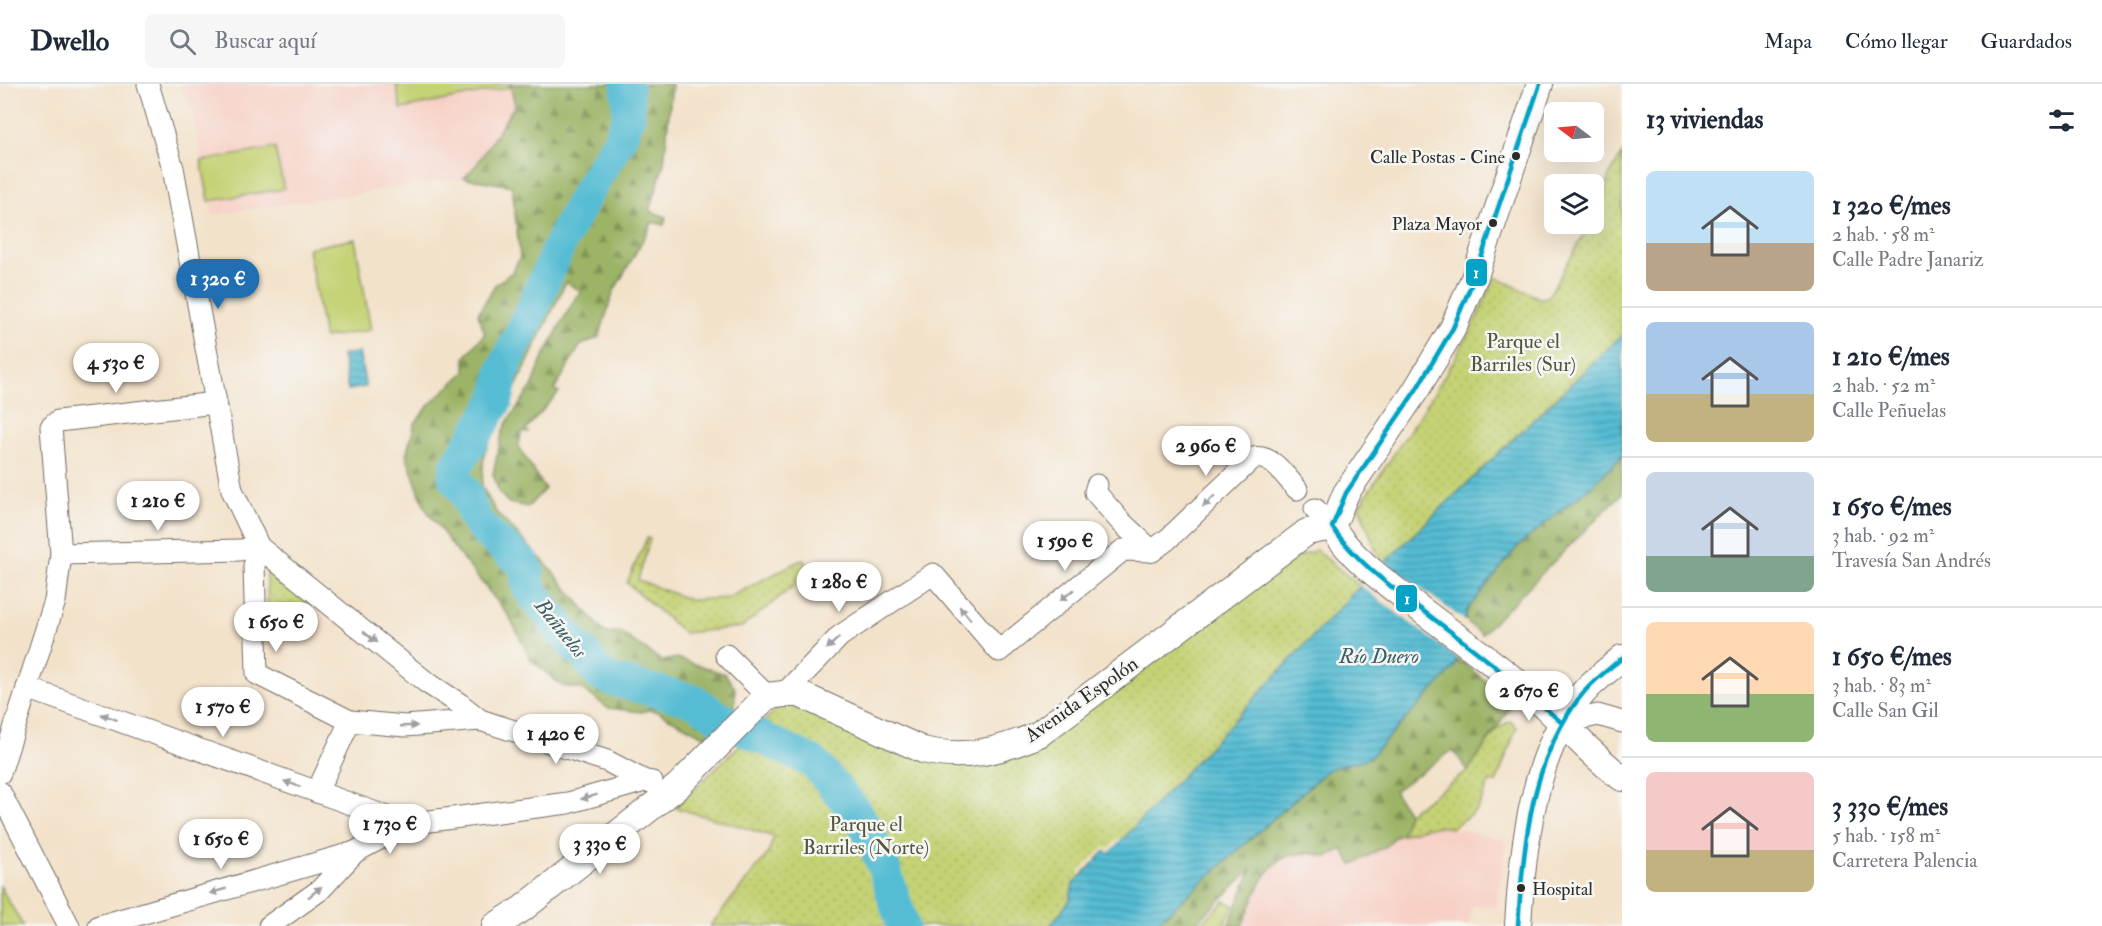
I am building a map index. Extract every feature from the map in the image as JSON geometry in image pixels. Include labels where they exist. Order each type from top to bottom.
[{"type":"street","points":[[148,84],[173,168],[232,490],[259,547],[426,682],[480,720],[607,761],[645,781],[678,786]]},
{"type":"street","points":[[1540,84],[1474,276],[1453,328],[1416,390],[1327,522],[1344,545],[1371,571],[1524,688],[1587,750],[1622,778]]},
{"type":"street","points":[[0,773],[55,601],[61,554],[51,431],[53,424],[58,421],[215,403]]},
{"type":"street","points":[[495,926],[517,917],[678,786],[721,743],[840,636],[933,574],[999,651],[1123,550],[1152,550],[1168,539],[1253,458],[1261,456],[1270,460],[1297,489]]},
{"type":"street","points":[[1097,485],[1095,492],[1121,522],[1152,550]]},
{"type":"street","name":"Avenida Espolón","points":[[769,699],[799,694],[923,750],[936,753],[961,755],[1007,747],[1039,734],[1307,532],[1327,522]]},
{"type":"street","points":[[61,554],[240,550],[259,547]]},
{"type":"street","points":[[259,547],[254,567],[257,674],[350,721],[405,726],[480,720]]},
{"type":"street","points":[[726,655],[769,699]]},
{"type":"street","points":[[1518,926],[1522,860],[1543,766],[1562,723],[1584,692],[1622,658]]},
{"type":"street","points":[[27,688],[407,824]]},
{"type":"street","points":[[1562,723],[1598,715],[1622,722]]},
{"type":"street","points":[[317,792],[350,721]]},
{"type":"street","points":[[99,926],[355,852],[407,824],[568,803],[645,781]]},
{"type":"street","points":[[0,792],[69,926]]},
{"type":"street","points":[[269,926],[320,890],[355,852]]},
{"type":"shaded area","points":[[180,84],[510,84],[515,105],[477,164],[464,178],[212,215],[192,111]]},
{"type":"shaded area","points":[[1444,826],[1506,840],[1497,908],[1472,905],[1469,926],[1242,926],[1266,873],[1280,861],[1302,853],[1327,857],[1343,849],[1352,865],[1386,846],[1395,837],[1421,828]]},
{"type":"green space","points":[[396,84],[510,84],[511,87],[401,109]]},
{"type":"green space","points":[[510,84],[672,84],[664,163],[650,211],[666,217],[664,225],[653,222],[613,293],[599,337],[580,346],[554,390],[559,392],[526,429],[528,432],[522,432],[518,446],[545,489],[528,507],[509,503],[499,493],[493,474],[502,433],[507,422],[533,385],[541,362],[560,325],[581,292],[566,282],[484,454],[482,486],[496,512],[547,565],[603,631],[610,634],[620,632],[659,659],[659,662],[677,658],[725,674],[735,688],[735,706],[706,737],[658,712],[608,708],[582,689],[562,686],[531,660],[509,616],[425,508],[406,455],[415,423],[431,403],[465,372],[465,357],[485,333],[478,314],[495,285],[512,272],[520,257],[512,186],[464,178],[477,164],[515,105]]},
{"type":"green space","points":[[275,148],[284,189],[209,201],[201,161]]},
{"type":"green space","name":"Parque el Barriles (Sur)","points":[[1622,154],[1622,335],[1385,562],[1379,558],[1359,506],[1451,365],[1495,277],[1539,298],[1548,297],[1584,234],[1604,234],[1604,198],[1609,176]]},
{"type":"green space","points":[[355,239],[371,330],[324,338],[308,248]]},
{"type":"green space","points":[[1622,456],[1622,494],[1482,634],[1465,621],[1467,610],[1518,546],[1597,481]]},
{"type":"green space","points":[[647,538],[650,539],[638,580],[690,600],[728,598],[803,559],[811,572],[742,627],[684,633],[627,583]]},
{"type":"green space","name":"Parque el Barriles (Norte)","points":[[1316,550],[1360,586],[1121,841],[1073,884],[1070,900],[1050,926],[710,926],[767,855],[774,837],[675,808],[781,705],[798,705],[986,764],[998,762],[1032,750],[1287,562]]},
{"type":"green space","points":[[269,570],[309,599],[292,622],[268,623],[267,573]]},
{"type":"green space","points":[[1457,658],[1513,703],[1468,771],[1453,750],[1394,791],[1408,813],[1402,835],[1395,837],[1386,846],[1352,865],[1343,849],[1327,857],[1308,853],[1280,860],[1262,881],[1242,926],[1228,926],[1252,869],[1193,926],[1153,926],[1329,769],[1369,758],[1455,667]]},
{"type":"green space","points":[[1510,721],[1517,727],[1496,783],[1490,781],[1477,810],[1451,828],[1432,827],[1402,835],[1408,813],[1468,771],[1497,729]]},
{"type":"green space","points":[[0,886],[23,926],[0,926]]},
{"type":"green space","points":[[1225,901],[1234,905],[1223,926],[1198,926]]},
{"type":"water","name":"Río Duero","points":[[1622,335],[1622,456],[1597,481],[1518,546],[1467,610],[1455,667],[1369,758],[1329,769],[1153,926],[1050,926],[1070,900],[1073,884],[1106,850],[1109,853],[1121,841],[1360,586]]},
{"type":"water","points":[[359,352],[366,387],[348,390],[342,355]]},
{"type":"pier","points":[[1382,560],[1468,623],[1460,660],[1358,584]]},
{"type":"pier","points":[[1119,838],[1121,841],[1109,853],[1105,850],[1080,875],[1078,873],[1104,847],[1109,849]]},
{"type":"waterway","name":"Bañuelos","points":[[627,84],[629,116],[619,140],[586,194],[560,244],[503,370],[497,400],[457,465],[454,477],[465,492],[475,518],[488,534],[524,564],[528,572],[529,589],[599,674],[612,680],[695,701],[718,717],[813,762],[857,813],[868,831],[883,865],[903,926]]},
{"type":"transit line","name":"1","points":[[1540,84],[1475,276],[1453,328],[1416,390],[1346,493],[1332,527],[1353,553],[1377,575],[1497,668],[1562,723]]},
{"type":"transit line","name":"1","points":[[1518,926],[1527,834],[1541,773],[1552,744],[1566,717],[1584,692],[1622,658]]},
{"type":"place","name":"Calle Postas - Cine","points":[[1516,156]]},
{"type":"place","name":"Plaza Mayor","points":[[1493,223]]},
{"type":"place","name":"Hospital","points":[[1521,888]]}]
